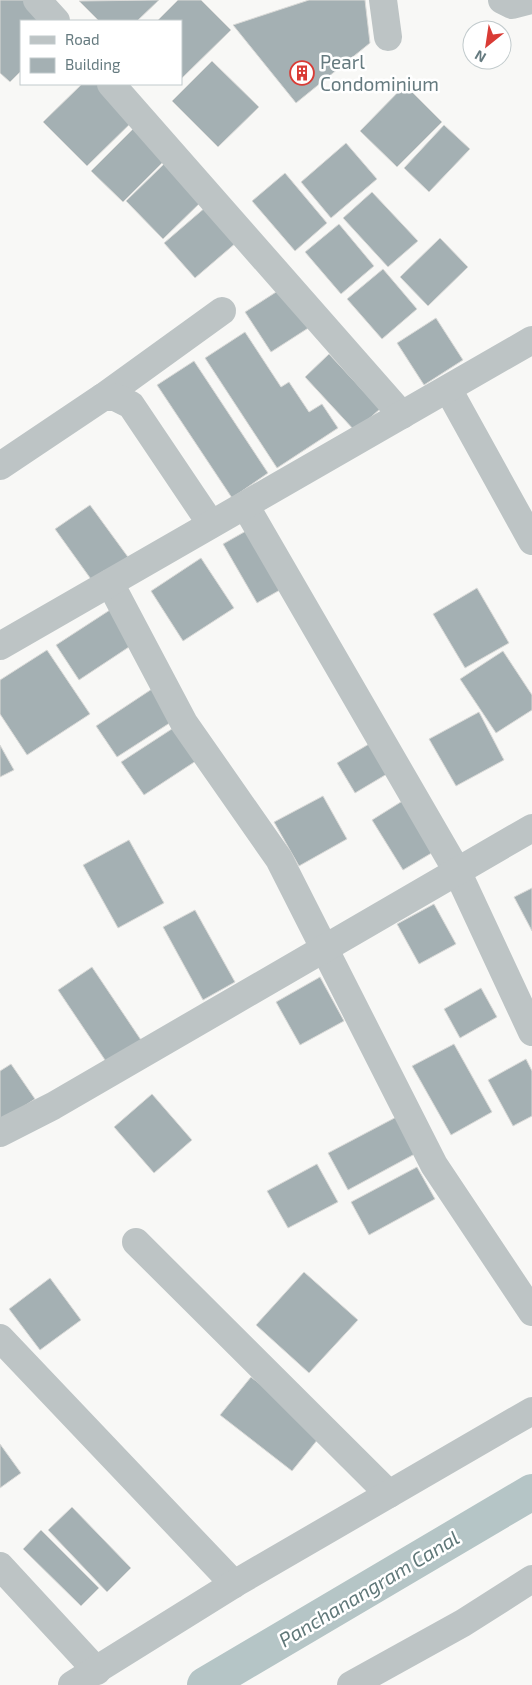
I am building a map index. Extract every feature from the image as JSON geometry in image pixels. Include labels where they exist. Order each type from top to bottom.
[{"type":"street","points":[[37,0],[55,20]]},
{"type":"street","points":[[383,0],[388,37]]},
{"type":"street","points":[[502,0],[512,5],[531,0]]},
{"type":"street","points":[[112,85],[402,415]]},
{"type":"street","points":[[0,466],[103,397],[222,311]]},
{"type":"street","points":[[0,646],[532,340]]},
{"type":"street","points":[[448,389],[532,541]]},
{"type":"street","points":[[103,397],[115,397],[131,405],[212,524]]},
{"type":"street","points":[[245,505],[457,871],[532,1032]]},
{"type":"street","points":[[110,583],[184,723],[279,859],[434,1165],[532,1312]]},
{"type":"street","points":[[0,1133],[53,1106],[532,828]]},
{"type":"street","points":[[136,1242],[389,1494]]},
{"type":"street","points":[[0,1338],[234,1584]]},
{"type":"street","points":[[72,1685],[234,1584],[532,1411]]},
{"type":"street","points":[[0,1566],[97,1671]]},
{"type":"street","points":[[351,1685],[463,1623],[532,1579]]},
{"type":"building","points":[[0,0],[23,0],[43,20],[20,20],[20,72],[10,82],[0,73]]},
{"type":"building","points":[[159,0],[138,20],[98,20],[79,1]]},
{"type":"building","points":[[178,0],[201,0],[231,30],[182,78],[182,20],[158,20]]},
{"type":"building","name":"Pearl Condominium","points":[[309,0],[365,0],[370,43],[296,103],[233,25]]},
{"type":"building","points":[[212,61],[259,107],[218,147],[172,101]]},
{"type":"building","points":[[81,85],[105,85],[137,117],[87,166],[43,122]]},
{"type":"building","points":[[405,85],[442,122],[397,167],[360,131]]},
{"type":"building","points":[[137,125],[169,156],[123,202],[91,171]]},
{"type":"building","points":[[444,125],[470,149],[429,192],[404,168]]},
{"type":"building","points":[[346,143],[377,179],[331,218],[301,182]]},
{"type":"building","points":[[165,163],[203,200],[163,239],[126,201]]},
{"type":"building","points":[[285,173],[327,223],[295,251],[252,201]]},
{"type":"building","points":[[372,192],[418,241],[388,267],[343,218]]},
{"type":"building","points":[[207,206],[237,242],[195,278],[164,243]]},
{"type":"building","points":[[339,224],[374,266],[341,294],[305,252]]},
{"type":"building","points":[[440,238],[468,267],[428,306],[400,277]]},
{"type":"building","points":[[383,269],[417,309],[382,339],[347,299]]},
{"type":"building","points":[[287,285],[313,325],[271,352],[245,312]]},
{"type":"building","points":[[436,318],[463,360],[424,385],[397,343]]},
{"type":"building","points":[[245,332],[281,387],[289,382],[309,412],[322,404],[338,428],[277,468],[205,358]]},
{"type":"building","points":[[329,354],[380,409],[355,431],[305,377]]},
{"type":"building","points":[[194,361],[268,473],[232,498],[157,385]]},
{"type":"building","points":[[90,505],[128,557],[93,582],[55,529]]},
{"type":"building","points":[[253,527],[287,586],[257,603],[223,544]]},
{"type":"building","points":[[201,558],[234,608],[183,641],[151,591]]},
{"type":"building","points":[[477,588],[509,643],[465,668],[433,614]]},
{"type":"building","points":[[113,608],[135,643],[79,680],[56,645]]},
{"type":"building","points":[[47,650],[90,714],[27,755],[0,714],[0,680]]},
{"type":"building","points":[[503,651],[532,695],[532,710],[496,733],[460,679]]},
{"type":"building","points":[[158,685],[179,717],[117,757],[96,726]]},
{"type":"building","points":[[479,712],[504,760],[456,786],[429,739]]},
{"type":"building","points":[[181,723],[202,757],[144,795],[121,762]]},
{"type":"building","points":[[374,741],[392,771],[355,793],[337,763]]},
{"type":"building","points":[[0,745],[14,770],[0,777]]},
{"type":"building","points":[[323,796],[347,839],[299,866],[274,822]]},
{"type":"building","points":[[404,800],[435,851],[403,870],[372,820]]},
{"type":"building","points":[[129,840],[164,903],[118,928],[83,865]]},
{"type":"building","points":[[532,888],[532,931],[514,897]]},
{"type":"building","points":[[434,904],[456,944],[419,964],[397,924]]},
{"type":"building","points":[[195,910],[235,982],[203,1000],[163,927]]},
{"type":"building","points":[[92,967],[141,1040],[107,1063],[58,990]]},
{"type":"building","points":[[320,977],[344,1021],[300,1045],[276,1002]]},
{"type":"building","points":[[481,988],[497,1017],[460,1038],[444,1009]]},
{"type":"building","points":[[454,1044],[492,1112],[451,1135],[412,1066]]},
{"type":"building","points":[[526,1059],[532,1071],[532,1116],[513,1126],[488,1080]]},
{"type":"building","points":[[11,1064],[35,1099],[0,1122],[0,1071]]},
{"type":"building","points":[[152,1094],[192,1140],[154,1173],[114,1127]]},
{"type":"building","points":[[404,1113],[424,1149],[348,1190],[328,1153]]},
{"type":"building","points":[[317,1164],[338,1202],[288,1228],[267,1191]]},
{"type":"building","points":[[417,1167],[435,1199],[369,1235],[351,1202]]},
{"type":"building","points":[[304,1272],[358,1320],[309,1373],[256,1325]]},
{"type":"building","points":[[50,1278],[81,1320],[40,1350],[9,1309]]},
{"type":"building","points":[[251,1377],[323,1433],[292,1471],[220,1415]]},
{"type":"building","points":[[0,1444],[21,1473],[0,1488]]},
{"type":"building","points":[[72,1507],[131,1568],[107,1592],[48,1530]]},
{"type":"building","points":[[41,1530],[99,1588],[81,1606],[23,1549]]},
{"type":"waterway","name":"Panchanangram Canal","points":[[205,1685],[532,1492]]},
{"type":"place","name":"Pearl Condominium","points":[[302,73]]}]
